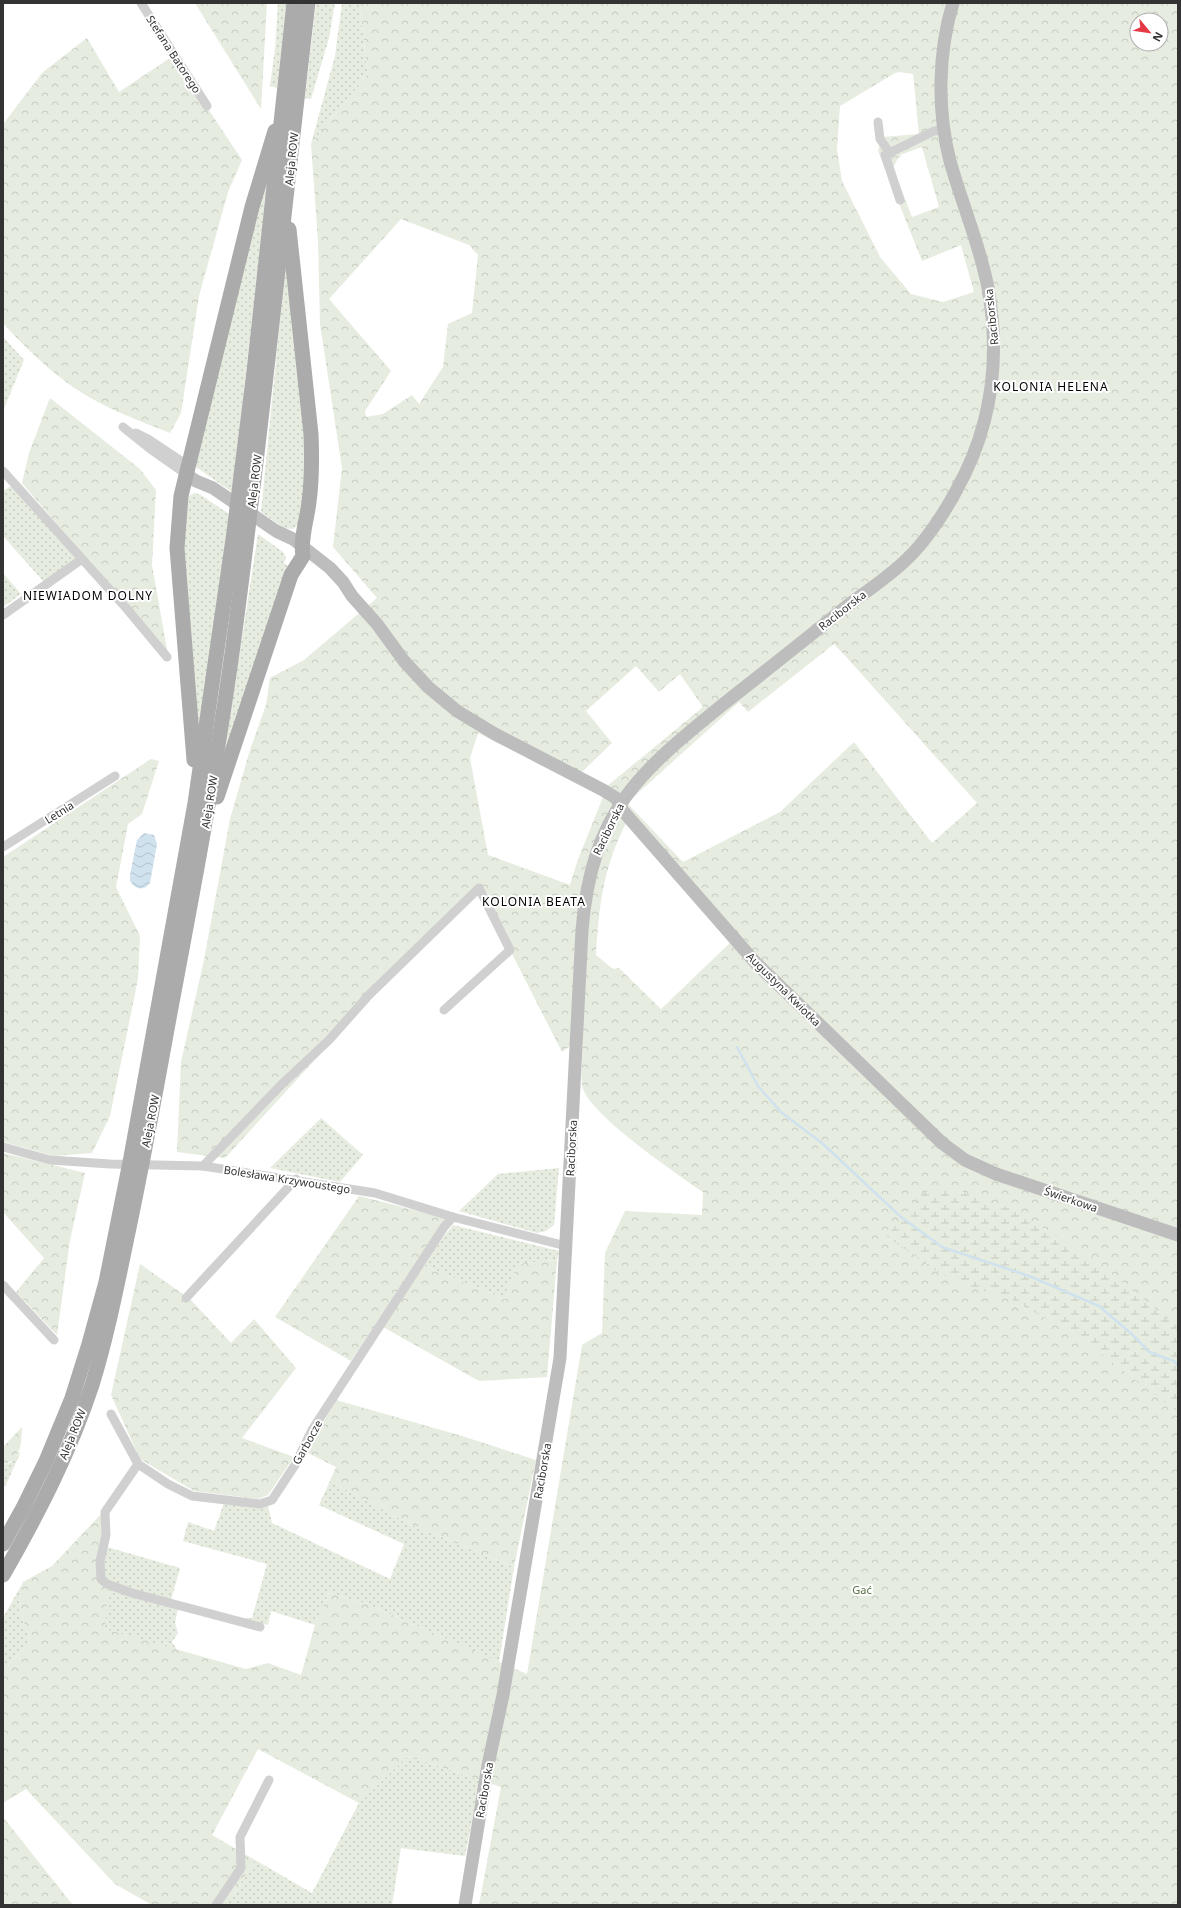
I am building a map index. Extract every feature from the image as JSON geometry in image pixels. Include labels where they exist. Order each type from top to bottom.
[{"type":"main road","name":"Aleja ROW","points":[[3,1544],[43,1468],[72,1398],[106,1282],[131,1157],[195,803],[235,524],[285,98],[294,3]]},
{"type":"main road","name":"Aleja ROW","points":[[3,1575],[47,1493],[76,1428],[105,1342],[140,1175],[205,830],[233,648],[264,405],[308,3]]},
{"type":"main road","name":"Raciborska","points":[[465,1905],[488,1765],[504,1688],[559,1365],[584,906],[597,849],[620,804],[643,774],[679,740],[909,558],[941,515],[964,477],[979,438],[993,386],[994,331],[985,274],[950,160],[944,130],[942,76],[946,34],[953,3]]},
{"type":"main road","points":[[195,803],[194,744],[177,548],[178,516],[187,470],[252,207],[285,98]]},
{"type":"main road","points":[[205,830],[291,575],[302,551],[310,489],[311,434],[286,202]]},
{"type":"main road","name":"Augustyna Kwiotka","points":[[187,470],[200,474],[213,488],[276,531],[288,545],[302,551],[338,586],[352,596],[377,624],[404,661],[428,687],[446,703],[495,734],[616,798],[623,811],[755,962],[942,1142],[965,1160]]},
{"type":"main road","name":"Świerkowa","points":[[965,1160],[996,1174],[1178,1235]]},
{"type":"street","name":"Stefana Batorego","points":[[141,3],[207,106]]},
{"type":"street","points":[[878,122],[880,139],[890,153]]},
{"type":"street","points":[[900,200],[885,155],[934,132],[944,130]]},
{"type":"street","points":[[123,427],[148,439],[187,470],[149,448],[123,427]]},
{"type":"street","points":[[3,471],[167,657]]},
{"type":"street","points":[[3,615],[82,559]]},
{"type":"street","name":"Letnia","points":[[3,848],[115,776]]},
{"type":"street","points":[[203,1166],[282,1084],[329,1040],[369,995],[480,888],[510,950],[444,1010]]},
{"type":"street","name":"Bolesława Krzywoustego","points":[[3,1147],[50,1160],[110,1164],[203,1166],[375,1193],[454,1217],[566,1246]]},
{"type":"street","points":[[186,1298],[296,1180]]},
{"type":"street","name":"Garbocze","points":[[110,1414],[138,1464],[168,1484],[192,1496],[260,1504],[272,1500],[295,1465],[317,1424],[444,1227],[454,1217]]},
{"type":"street","points":[[3,1285],[54,1340]]},
{"type":"street","points":[[138,1464],[105,1512],[106,1535],[100,1561],[101,1579],[107,1584],[132,1593],[260,1627]]},
{"type":"street","points":[[216,1905],[241,1868],[240,1837],[269,1780]]},
{"type":"green space","points":[[195,3],[267,3],[261,109]]},
{"type":"green space","points":[[278,3],[287,3],[277,88],[270,86],[275,49]]},
{"type":"green space","points":[[316,3],[335,3],[329,38],[311,99],[305,98]]},
{"type":"green space","points":[[342,3],[359,3],[368,74],[311,144],[335,56]]},
{"type":"green space","name":"Gać","points":[[359,3],[1178,3],[1178,1905],[479,1905],[501,1787],[408,1756],[359,1803],[258,1749],[212,1835],[255,1860],[227,1905],[152,1905],[115,1884],[26,1789],[3,1803],[3,1670],[30,1643],[19,1605],[23,1582],[52,1566],[102,1513],[104,1526],[100,1581],[108,1589],[105,1629],[246,1669],[268,1663],[301,1675],[315,1625],[329,1593],[367,1604],[527,1674],[582,1345],[602,1333],[605,1253],[625,1211],[702,1215],[703,1192],[637,1144],[602,1114],[590,1101],[582,1085],[583,1037],[562,1052],[510,950],[480,884],[360,1000],[324,1050],[225,1158],[177,1152],[181,1062],[204,960],[230,819],[250,750],[266,705],[270,678],[304,660],[377,598],[333,547],[342,468],[320,324],[318,240],[311,144],[368,74]],"holes":[[[899,72],[913,74],[919,134],[882,137],[878,151],[922,261],[961,245],[974,292],[943,302],[911,294],[880,257],[842,181],[837,149],[840,106]],[[922,147],[939,207],[912,217],[893,168],[898,158],[901,157],[900,155]],[[401,219],[469,245],[478,255],[472,313],[448,324],[443,367],[419,404],[412,395],[383,414],[366,417],[365,411],[391,371],[329,299]],[[834,644],[977,803],[932,843],[854,742],[780,812],[683,862],[627,803],[739,702],[748,712]],[[636,666],[659,692],[680,674],[703,707],[606,787],[582,772],[612,743],[586,711]],[[478,733],[603,797],[577,862],[570,885],[488,855],[470,758]],[[626,823],[731,942],[661,1009],[619,968],[613,969],[596,955],[601,903],[607,872],[618,840]]]},
{"type":"green space","points":[[87,38],[119,92],[173,56],[242,160],[228,192],[199,296],[181,413],[170,433],[108,407],[73,387],[36,357],[3,323],[3,124],[43,72]]},
{"type":"green space","points":[[272,147],[232,492],[193,465]]},
{"type":"green space","points":[[287,250],[307,464],[299,524],[293,529],[284,528],[261,512]]},
{"type":"green space","points":[[3,337],[24,360],[3,411]]},
{"type":"green space","points":[[50,398],[140,469],[156,490],[152,565],[168,655],[22,483],[29,453]]},
{"type":"green space","points":[[11,486],[77,558],[44,582],[3,536],[3,491]]},
{"type":"green space","points":[[195,493],[201,495],[229,514],[197,747],[182,548],[186,500],[190,495]]},
{"type":"green space","points":[[258,534],[283,552],[286,557],[284,563],[289,567],[221,775]]},
{"type":"green space","points":[[3,573],[21,594],[3,607]]},
{"type":"green space","points":[[151,759],[159,761],[142,814],[128,824],[116,887],[140,936],[138,979],[110,1116],[92,1153],[54,1156],[3,1142],[3,857]]},
{"type":"green space","points":[[321,1118],[363,1155],[340,1182],[270,1168]]},
{"type":"green space","points":[[3,1153],[85,1173],[70,1240],[57,1335],[16,1292],[44,1258],[3,1212]]},
{"type":"green space","points":[[559,1168],[554,1225],[546,1231],[537,1233],[459,1211],[498,1174]]},
{"type":"green space","points":[[955,1189],[1009,1208],[1088,1255],[1178,1327],[1178,1412],[1079,1337],[1009,1298],[965,1286],[938,1272],[886,1236],[924,1192]]},
{"type":"green space","points":[[359,1196],[446,1218],[351,1361],[275,1317]]},
{"type":"green space","points":[[453,1225],[559,1251],[557,1260],[517,1264],[505,1299],[424,1266],[443,1237]]},
{"type":"green space","points":[[557,1260],[547,1377],[479,1381],[383,1327],[424,1266],[505,1299],[517,1264]]},
{"type":"green space","points":[[140,1264],[190,1299],[231,1343],[254,1319],[296,1368],[242,1438],[294,1457],[268,1495],[258,1499],[194,1491],[140,1459],[111,1395]]},
{"type":"green space","points":[[336,1400],[462,1436],[536,1460],[514,1567],[408,1523],[330,1481],[336,1467],[306,1452]]},
{"type":"green space","points":[[22,1427],[21,1445],[17,1455],[14,1459],[3,1465],[3,1447]]},
{"type":"green space","points":[[21,1451],[5,1487],[3,1485],[3,1465],[10,1463]]},
{"type":"green space","points":[[330,1481],[408,1523],[514,1567],[499,1662],[367,1604],[329,1593],[315,1625],[271,1611],[268,1625],[236,1618],[252,1618],[267,1564],[183,1541],[188,1522],[214,1531],[224,1503],[268,1506],[272,1523],[390,1579],[404,1544],[319,1505]]},
{"type":"green space","points":[[107,1547],[180,1568],[171,1600],[111,1584],[103,1577],[103,1564]]},
{"type":"green space","points":[[23,1582],[19,1605],[30,1643],[3,1670],[3,1618]]},
{"type":"green space","points":[[108,1589],[178,1608],[175,1623],[178,1633],[172,1642],[177,1650],[104,1629]]},
{"type":"green space","points":[[408,1756],[480,1780],[465,1856],[401,1848],[392,1905],[227,1905],[255,1860],[312,1893],[359,1803]]},
{"type":"green space","points":[[3,1817],[72,1904],[71,1905],[3,1905]]},
{"type":"water","points":[[144,833],[154,835],[157,844],[150,883],[147,887],[141,888],[134,886],[130,881],[130,875],[137,840]]},
{"type":"waterway","points":[[737,1047],[758,1086],[781,1112],[823,1144],[901,1217],[942,1247],[1029,1276],[1099,1306],[1135,1337],[1149,1352],[1174,1361],[1178,1366]]},
{"type":"district","name":"KOLONIA HELENA","points":[[1051,386]]},
{"type":"district","name":"NIEWIADOM DOLNY","points":[[88,595]]},
{"type":"district","name":"KOLONIA BEATA","points":[[534,901]]}]
